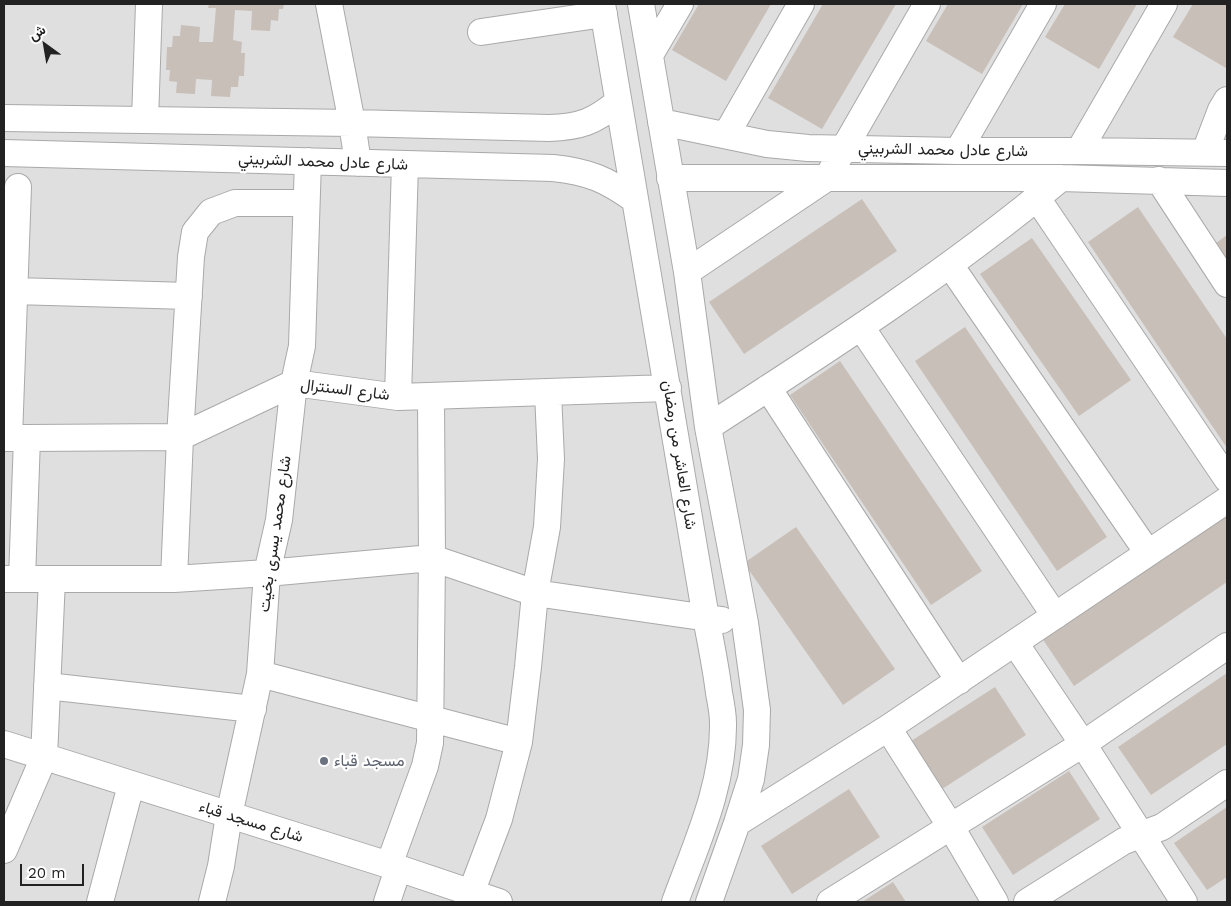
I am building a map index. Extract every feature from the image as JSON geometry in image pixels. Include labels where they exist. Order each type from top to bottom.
[{"type":"street","points":[[145,120],[149,4]]},
{"type":"street","points":[[329,4],[358,163]]},
{"type":"street","name":"شارع العاشر من رمضان","points":[[641,4],[686,272],[708,427],[745,623],[757,710],[756,745],[751,779],[709,902]]},
{"type":"street","points":[[650,55],[680,4]]},
{"type":"street","points":[[726,135],[801,4]]},
{"type":"street","points":[[686,272],[827,178],[927,4]]},
{"type":"street","points":[[958,151],[1043,4]]},
{"type":"street","points":[[1079,151],[1164,4]]},
{"type":"street","points":[[481,32],[603,9]]},
{"type":"street","name":"شارع العاشر من رمضان","points":[[603,9],[715,662],[723,722],[722,752],[717,782],[675,902]]},
{"type":"street","points":[[1216,152],[1221,110],[1227,100]]},
{"type":"street","points":[[4,118],[549,128],[568,127],[586,122],[604,114],[618,102]]},
{"type":"street","name":"شارع عادل محمد الشربيني","points":[[661,122],[766,144],[808,148],[958,151],[1216,152]]},
{"type":"street","name":"شارع عادل محمد الشربيني","points":[[4,153],[553,168],[597,177],[617,187],[635,200]]},
{"type":"street","name":"شارع محمد يسرى بخيت","points":[[212,902],[260,674],[266,573],[279,520],[294,383],[302,346],[308,161]]},
{"type":"street","points":[[398,397],[405,164]]},
{"type":"street","name":"شارع عادل محمد الشربيني","points":[[670,178],[1061,178],[1227,183]]},
{"type":"street","points":[[708,427],[861,327],[950,265],[1061,178]]},
{"type":"street","points":[[1159,180],[1227,284]]},
{"type":"street","points":[[18,187],[14,291],[13,579],[174,580],[432,558],[535,593],[745,623]]},
{"type":"street","points":[[1037,198],[1227,480]]},
{"type":"street","points":[[174,580],[180,436],[191,257],[195,232],[211,212],[235,203],[306,203]]},
{"type":"street","points":[[950,265],[1148,553]]},
{"type":"street","points":[[14,291],[189,296]]},
{"type":"street","points":[[861,327],[1055,616]]},
{"type":"street","name":"شارع السنترال","points":[[13,438],[180,436],[294,383],[398,397],[668,388]]},
{"type":"street","points":[[768,388],[959,680]]},
{"type":"street","points":[[471,893],[499,818],[519,742],[535,593],[547,527],[551,460],[548,392]]},
{"type":"street","points":[[387,902],[393,867],[425,766],[430,742],[432,558],[430,396]]},
{"type":"street","points":[[737,823],[888,728],[1227,500]]},
{"type":"street","points":[[4,850],[44,757],[52,579]]},
{"type":"street","points":[[1016,643],[1184,902]]},
{"type":"street","points":[[830,902],[1083,744],[1227,646]]},
{"type":"street","points":[[715,662],[750,656]]},
{"type":"street","points":[[260,674],[519,742]]},
{"type":"street","points":[[47,686],[252,709]]},
{"type":"street","points":[[888,728],[995,902]]},
{"type":"street","name":"شارع مسجد قباء","points":[[4,744],[499,902]]},
{"type":"street","points":[[1027,902],[1124,841],[1162,827],[1227,783]]},
{"type":"street","points":[[100,902],[131,784]]},
{"type":"shaded area","points":[[4,4],[1227,4],[1227,902],[4,902]]},
{"type":"building","points":[[209,4],[284,4],[283,9],[279,9],[278,21],[271,20],[270,31],[251,30],[252,11],[235,10],[233,40],[242,42],[241,53],[245,53],[244,76],[239,76],[238,87],[231,87],[230,97],[211,96],[212,80],[196,79],[195,94],[176,93],[177,82],[169,81],[170,70],[166,70],[167,47],[172,47],[173,36],[180,36],[181,25],[200,27],[199,42],[213,42],[216,8],[208,8]]},
{"type":"building","points":[[699,4],[771,4],[726,81],[672,50]]},
{"type":"building","points":[[823,4],[896,4],[822,129],[768,98]]},
{"type":"building","points":[[948,4],[1023,4],[982,74],[926,41]]},
{"type":"building","points":[[1065,4],[1137,4],[1099,69],[1045,37]]},
{"type":"building","points":[[1193,4],[1227,4],[1226,68],[1173,37]]},
{"type":"building","points":[[862,199],[897,251],[744,354],[709,302]]},
{"type":"building","points":[[1138,207],[1227,339],[1227,448],[1088,242]]},
{"type":"building","points":[[1227,235],[1227,268],[1212,246]]},
{"type":"building","points":[[1032,238],[1131,380],[1079,416],[980,274]]},
{"type":"building","points":[[965,327],[1107,537],[1057,571],[915,361]]},
{"type":"building","points":[[840,361],[982,571],[931,605],[790,395]]},
{"type":"building","points":[[1227,513],[1227,582],[1074,686],[1042,638]]},
{"type":"building","points":[[796,527],[895,669],[843,705],[744,563]]},
{"type":"building","points":[[1227,673],[1227,744],[1151,795],[1118,747]]},
{"type":"building","points":[[995,687],[1026,735],[939,791],[908,743]]},
{"type":"building","points":[[1069,771],[1100,819],[1013,875],[982,827]]},
{"type":"building","points":[[849,789],[880,837],[792,894],[761,846]]},
{"type":"building","points":[[1227,807],[1227,877],[1207,890],[1174,843]]},
{"type":"building","points":[[893,882],[906,902],[862,902]]},
{"type":"place","name":"مسجد قباء","points":[[324,761]]}]
